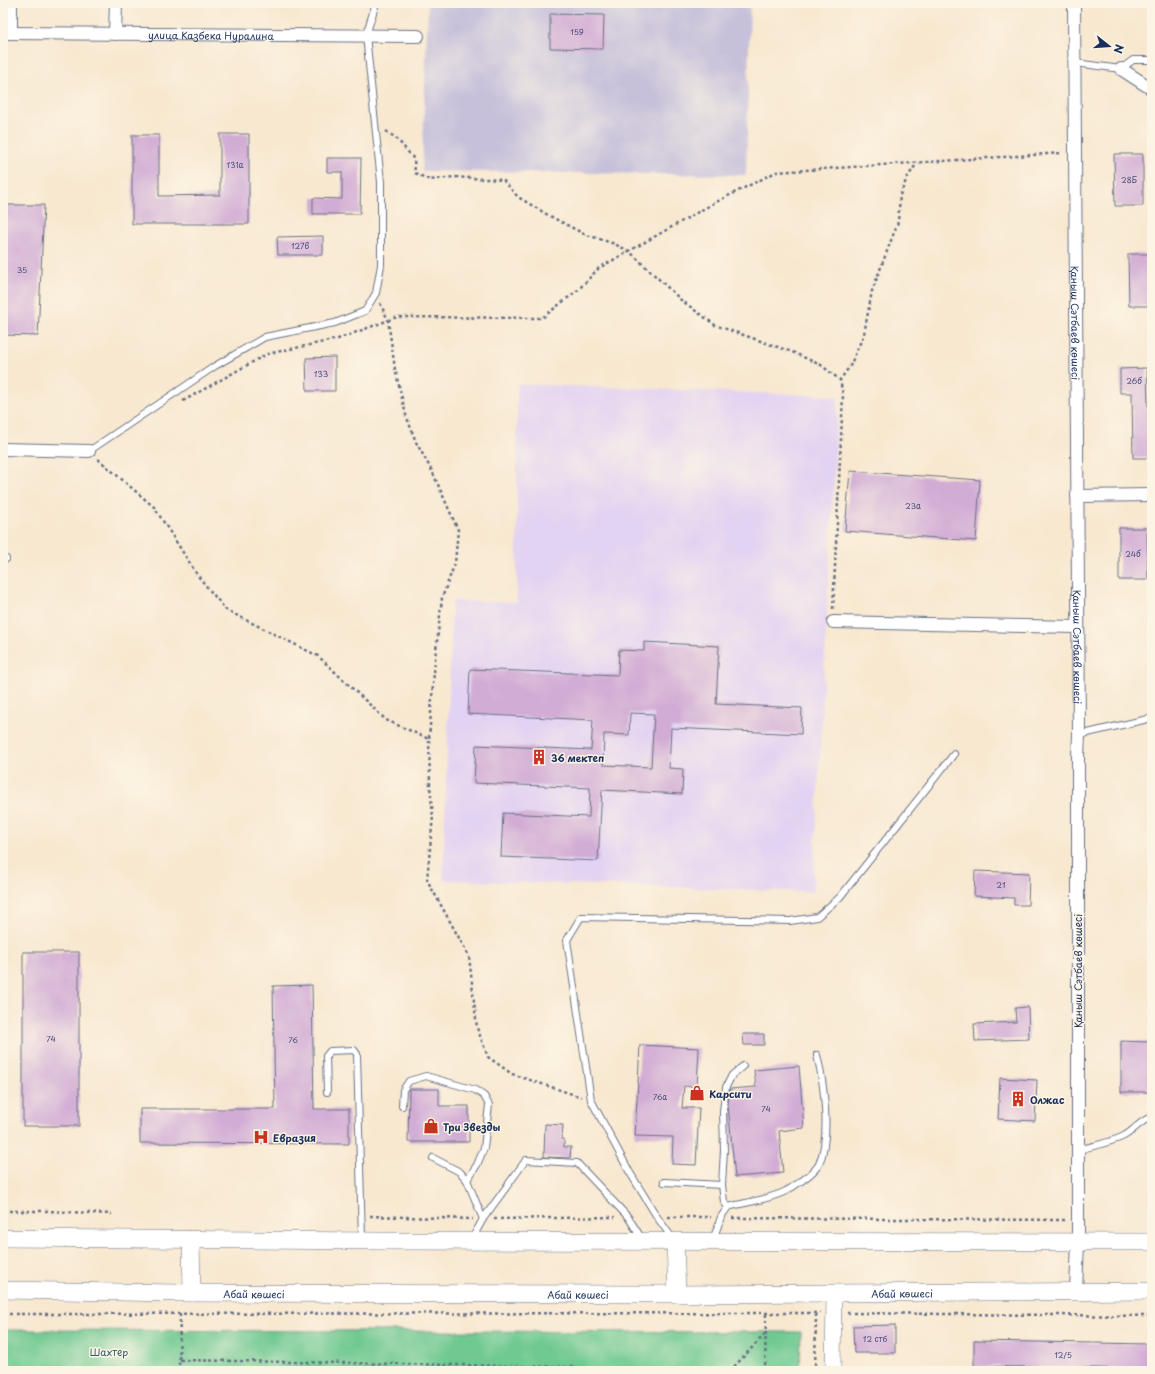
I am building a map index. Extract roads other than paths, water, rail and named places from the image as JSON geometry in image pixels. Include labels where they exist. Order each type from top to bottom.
[{"type":"main road","points":[[3,1238],[471,1242],[1152,1242]]},
{"type":"main road","points":[[191,1239],[192,1293]]},
{"type":"main road","points":[[675,1242],[677,1294]]},
{"type":"main road","name":"Абай көшесі","points":[[3,1290],[192,1293],[677,1294],[1152,1291]]},
{"type":"street","points":[[7,33],[11,3]]},
{"type":"street","points":[[115,34],[116,3]]},
{"type":"street","name":"Қаныш Сәтбаев көшесі","points":[[1074,3],[1079,735],[1078,1242],[1076,1291]]},
{"type":"street","name":"улица Казбека Нуралина","points":[[7,33],[418,36]]},
{"type":"street","points":[[1121,69],[1152,89]]},
{"type":"street","points":[[3,449],[89,451]]},
{"type":"street","points":[[1077,496],[1152,495]]},
{"type":"street","points":[[833,622],[1078,627]]},
{"type":"street","points":[[833,1371],[834,1294]]},
{"type":"lane","points":[[89,451],[215,366],[264,337],[335,323],[365,311],[376,293],[380,266],[381,182],[366,35],[376,3]]},
{"type":"lane","points":[[1075,63],[1121,69],[1133,60],[1152,60]]},
{"type":"lane","points":[[1079,735],[1152,718]]},
{"type":"lane","points":[[675,1242],[657,1217],[629,1171],[591,1100],[567,940],[581,917],[790,921],[817,917],[840,897],[954,754]]},
{"type":"lane","points":[[328,1092],[326,1056],[330,1051],[354,1050],[358,1054],[362,1241]]},
{"type":"lane","points":[[712,1242],[721,1218],[728,1207],[766,1199],[786,1191],[804,1180],[818,1165],[823,1149],[825,1122],[820,1069],[817,1055]]},
{"type":"lane","points":[[728,1207],[724,1202],[722,1185],[724,1142],[723,1111],[726,1087],[732,1075],[743,1066]]},
{"type":"lane","points":[[402,1106],[403,1090],[410,1081],[426,1076],[475,1090],[484,1096],[489,1105],[484,1148],[477,1165],[467,1180]]},
{"type":"lane","points":[[1078,1150],[1123,1137],[1136,1128],[1146,1118],[1152,1117]]},
{"type":"lane","points":[[433,1158],[460,1172],[467,1180],[483,1219]]},
{"type":"lane","points":[[471,1242],[483,1219],[526,1160],[577,1163],[628,1217],[644,1242]]},
{"type":"lane","points":[[664,1182],[722,1185]]},
{"type":"place","name":"36 мектеп","points":[[539,757]]},
{"type":"place","name":"Карсити","points":[[697,1093]]},
{"type":"place","name":"Олжас","points":[[1018,1099]]},
{"type":"place","name":"Три Звезды","points":[[431,1126]]},
{"type":"place","name":"Евразия","points":[[261,1137]]},
{"type":"park label","name":"Шахтер","points":[[109,1351]]}]
